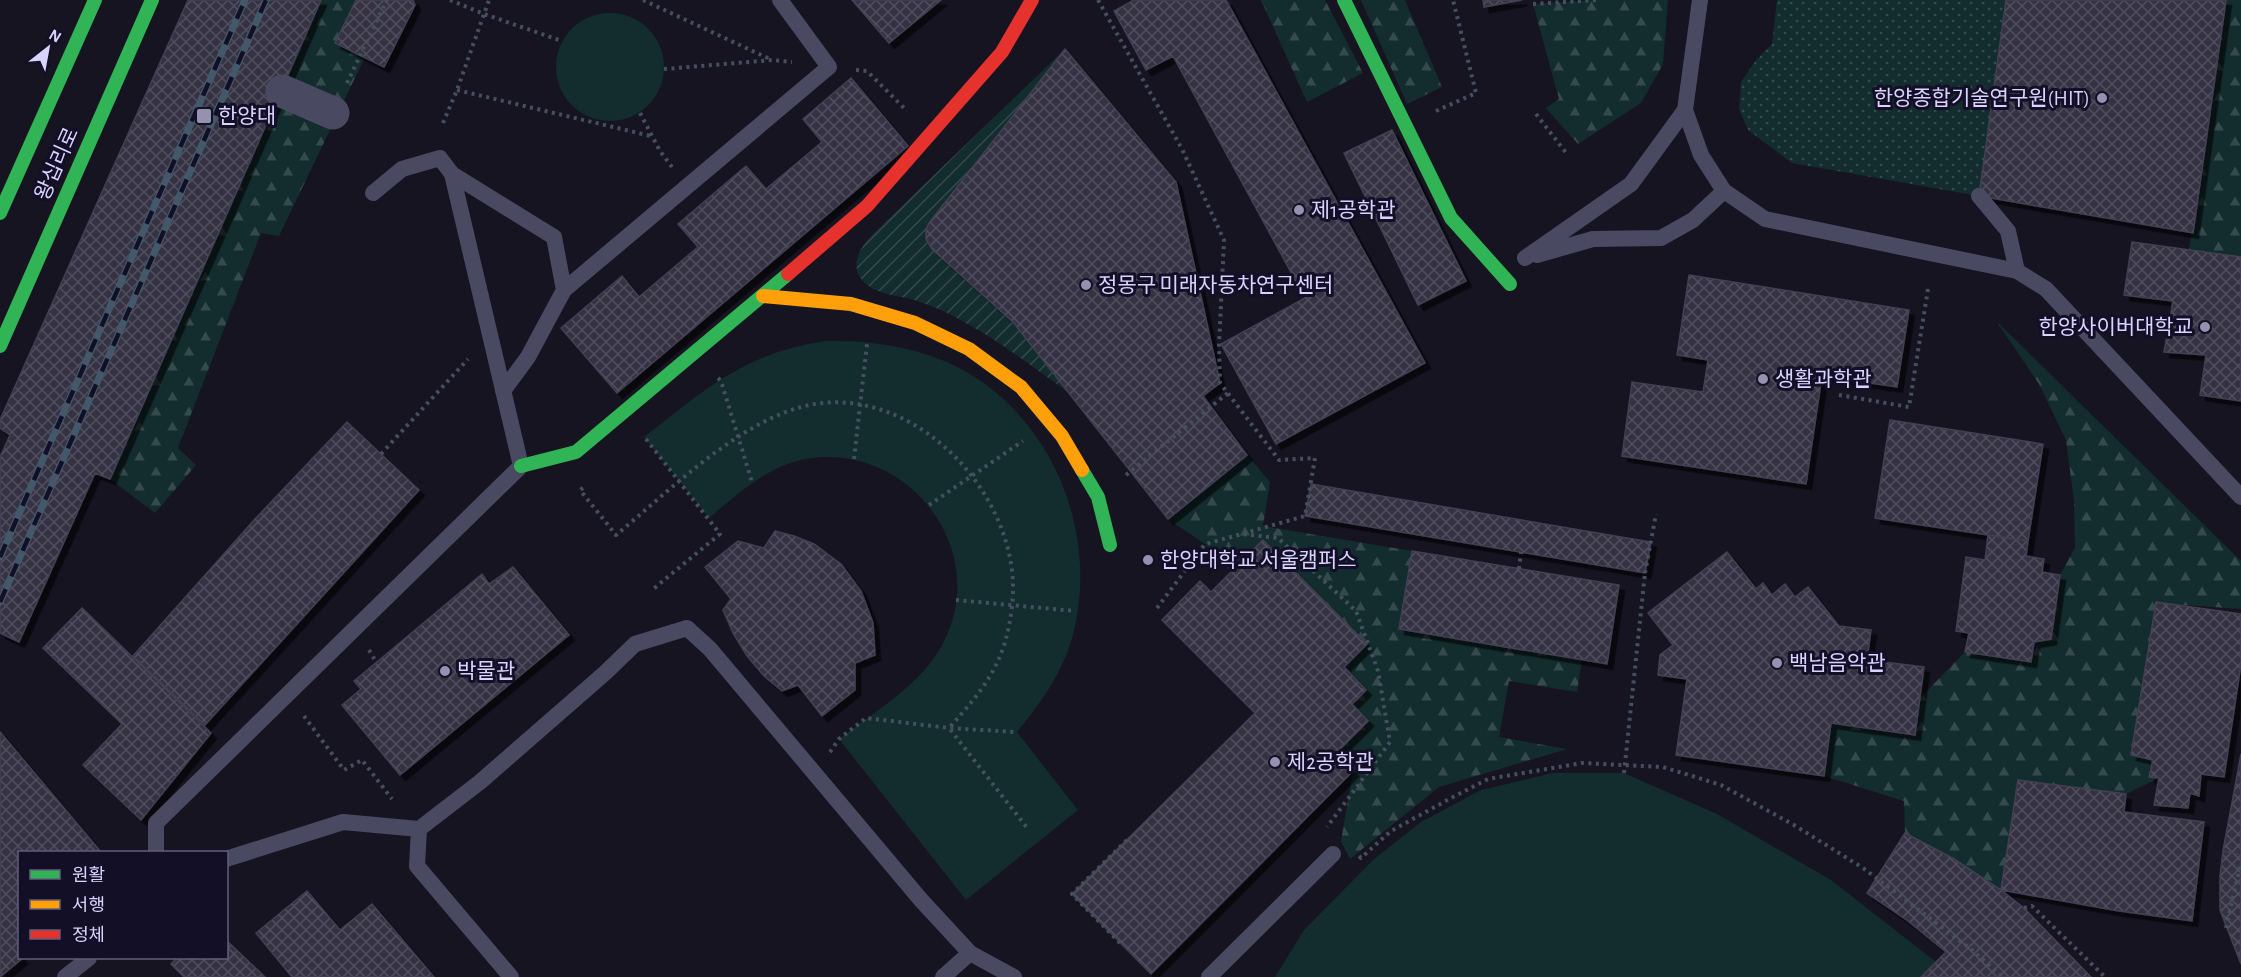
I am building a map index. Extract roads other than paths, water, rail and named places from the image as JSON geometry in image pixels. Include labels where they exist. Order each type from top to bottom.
[{"type":"street","name":"왕십리로","points":[[0,213],[95,0]]},
{"type":"street","name":"왕십리로","points":[[0,346],[152,0]]},
{"type":"street","points":[[521,466],[576,452],[867,207],[1002,51],[1032,0]]},
{"type":"street","points":[[1344,0],[1451,218],[1510,284]]},
{"type":"street","points":[[282,91],[333,113]]},
{"type":"street","points":[[763,296],[851,304],[915,323],[969,349],[1022,387],[1062,436],[1098,497],[1110,545]]},
{"type":"lane","points":[[503,391],[528,357],[564,290],[830,67],[780,0]]},
{"type":"lane","points":[[1700,0],[1685,110],[1701,155],[1724,190],[1765,219],[2017,272],[2046,289],[2241,497]]},
{"type":"lane","points":[[1685,110],[1631,184],[1525,258],[1593,239],[1661,238],[1693,220],[1724,190]]},
{"type":"lane","points":[[373,193],[402,169],[440,158],[452,174],[554,237],[564,290]]},
{"type":"lane","points":[[156,851],[156,823],[521,466],[452,174]]},
{"type":"lane","points":[[1978,196],[2008,231],[2017,272]]},
{"type":"lane","points":[[228,858],[343,822],[419,829],[480,782],[635,644],[687,628],[711,649],[921,900],[970,952],[1014,977]]},
{"type":"lane","points":[[419,829],[417,866],[511,977]]},
{"type":"lane","points":[[1209,977],[1334,854]]},
{"type":"lane","points":[[943,977],[970,952]]},
{"type":"lane","points":[[65,977],[87,959]]},
{"type":"railway","points":[[0,557],[245,0]]},
{"type":"railway","points":[[0,602],[266,0]]},
{"type":"place","name":"한양종합기술연구원(HIT)","points":[[2102,98]]},
{"type":"place","name":"한양대","points":[[204,116]]},
{"type":"place","name":"제1공학관","points":[[1299,210]]},
{"type":"place","name":"정몽구 미래자동차연구센터","points":[[1086,285]]},
{"type":"place","name":"한양사이버대학교","points":[[2205,327]]},
{"type":"place","name":"생활과학관","points":[[1763,379]]},
{"type":"place","name":"한양대학교 서울캠퍼스","points":[[1148,560]]},
{"type":"place","name":"백남음악관","points":[[1777,663]]},
{"type":"place","name":"박물관","points":[[445,671]]},
{"type":"place","name":"제2공학관","points":[[1275,762]]}]
